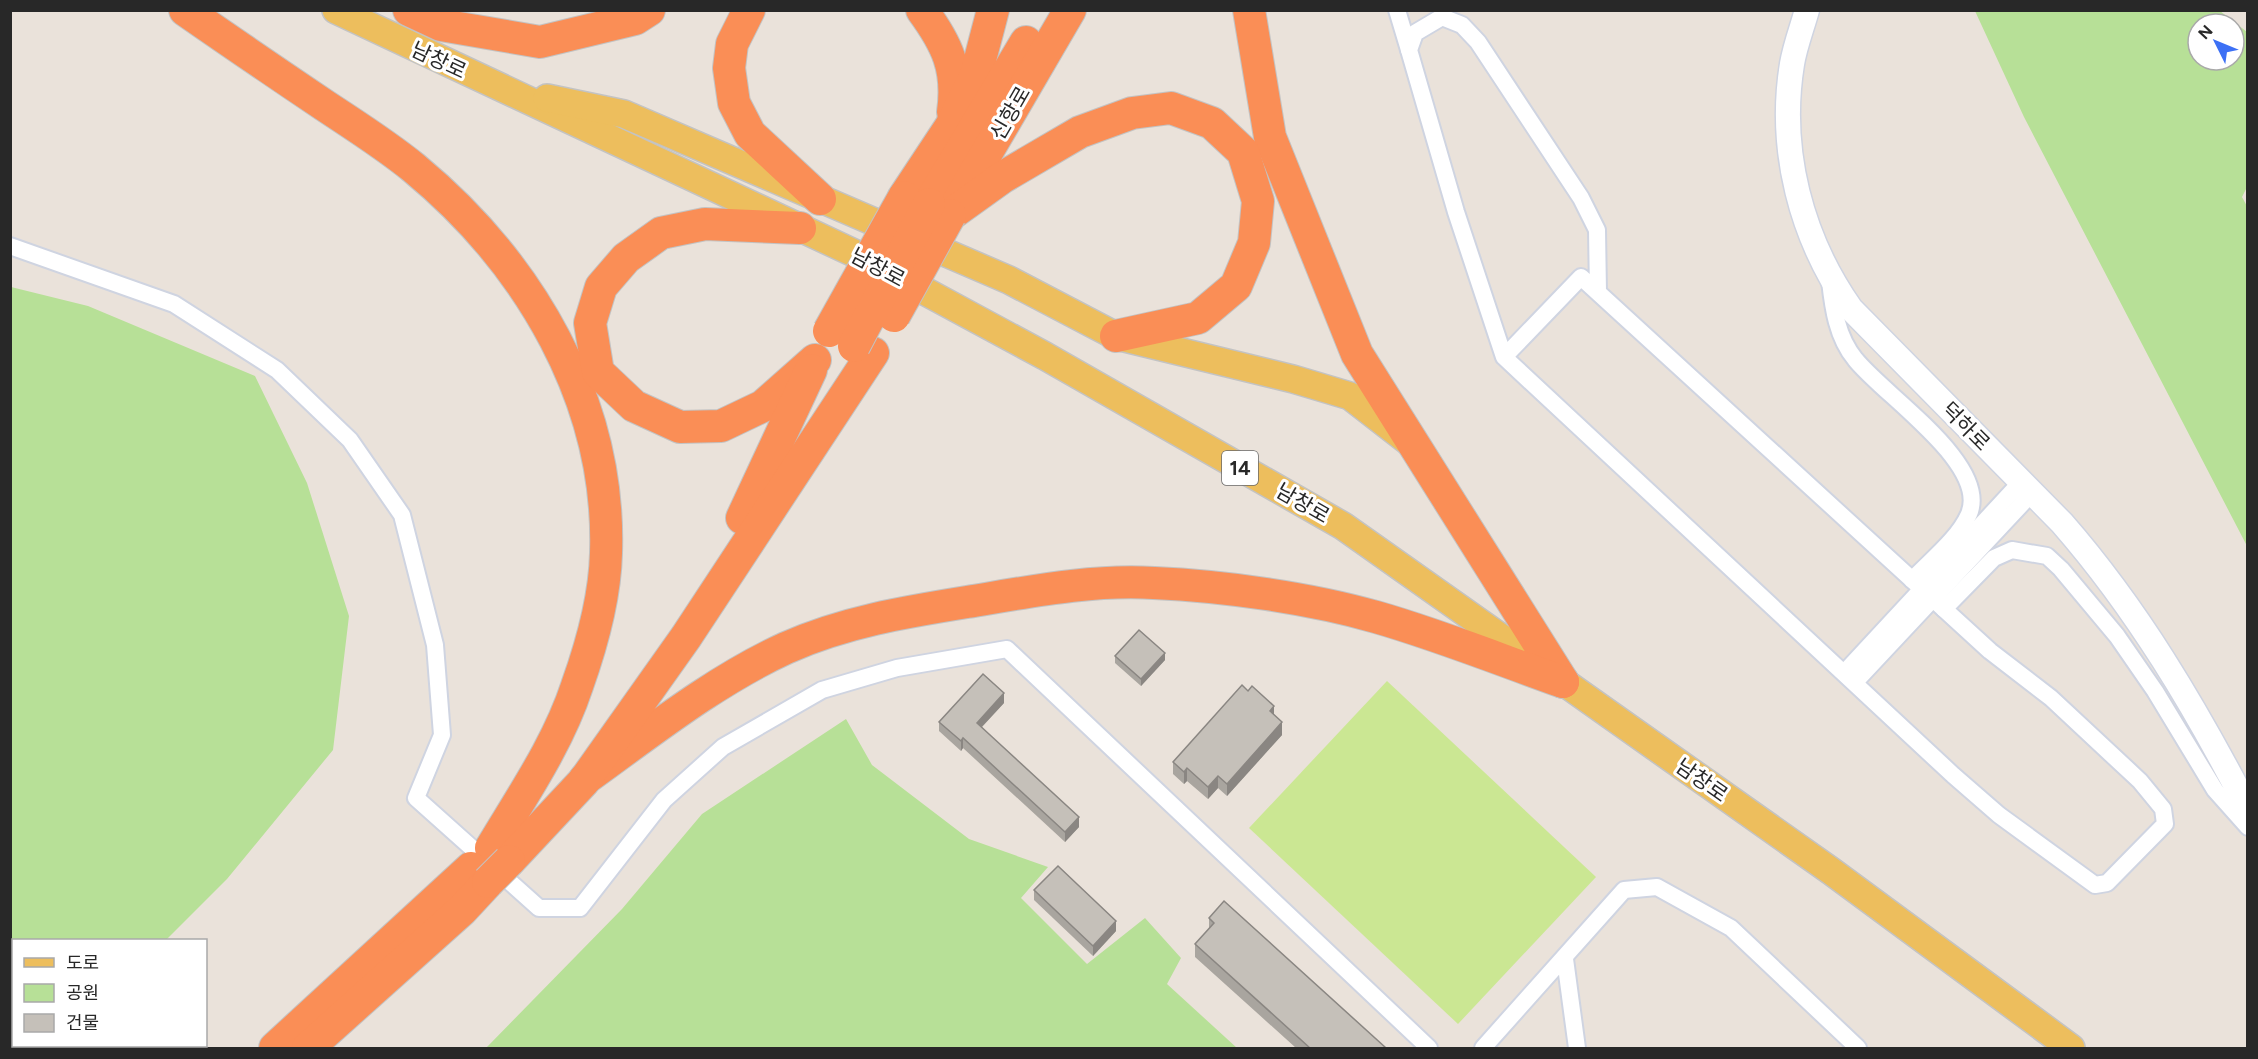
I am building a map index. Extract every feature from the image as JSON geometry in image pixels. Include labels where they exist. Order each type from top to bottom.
[{"type":"highway","points":[[185,10],[413,166],[496,248],[528,293],[558,342],[582,400],[596,452],[605,506],[606,554],[599,610],[577,688],[548,751],[490,861],[462,910],[308,1048]]},
{"type":"highway","points":[[409,10],[441,25],[540,42],[635,19],[649,10]]},
{"type":"highway","points":[[749,10],[732,44],[729,68],[734,103],[750,134],[820,199]]},
{"type":"highway","points":[[922,10],[942,38],[955,69],[951,126]]},
{"type":"highway","points":[[585,779],[686,637],[928,205],[951,126],[976,75],[993,10]]},
{"type":"highway","name":"신항로","points":[[928,205],[1045,10]]},
{"type":"highway","name":"신항로","points":[[928,205],[1070,10]]},
{"type":"highway","points":[[1249,10],[1270,137],[1357,354],[1563,682]]},
{"type":"highway","points":[[928,205],[1003,177],[1080,132],[1132,113],[1171,108],[1212,123],[1243,152],[1258,201],[1254,243],[1236,286],[1198,318],[1116,336]]},
{"type":"highway","points":[[800,228],[705,224],[660,233],[626,258],[601,287],[590,323],[598,372],[634,406],[680,427],[721,426],[764,406],[815,360],[852,343]]},
{"type":"highway","points":[[490,861],[565,770],[669,626],[742,518],[852,343]]},
{"type":"highway","points":[[742,518],[815,360]]},
{"type":"highway","points":[[275,1048],[448,892],[490,861],[585,779],[672,716],[736,675],[784,649],[821,633],[878,616],[1025,592],[1153,582],[1314,603],[1375,616],[1563,682]]},
{"type":"main road","name":"남창로","points":[[336,10],[856,254],[1035,351],[1343,526],[1832,871],[2071,1048]]},
{"type":"main road","name":"덕하로","points":[[1807,10],[1792,63],[1787,118],[1796,188],[1809,231],[1829,278],[1851,309],[2026,487],[2091,557],[2142,625],[2208,732],[2247,809]]},
{"type":"main road","points":[[499,88],[624,114],[1009,280],[1116,336],[1282,376],[1350,396],[1415,446]]},
{"type":"street","points":[[1397,10],[1456,212],[1504,357],[1953,775],[1999,815],[2073,871],[2095,885],[2107,883],[2165,824],[2163,809],[2140,781],[2059,706],[1990,651],[1581,277],[1504,357]]},
{"type":"street","points":[[1458,10],[1581,198],[1597,230],[1598,292]]},
{"type":"street","points":[[1409,50],[1414,33],[1442,17],[1462,25],[1478,42]]},
{"type":"street","points":[[10,246],[174,304],[277,370],[350,440],[402,515],[435,645],[442,735],[416,798],[539,908],[579,908],[664,800],[715,754],[723,747],[822,690],[897,668],[1007,649],[1429,1048]]},
{"type":"street","points":[[1829,278],[1840,334],[1854,359],[1955,458],[1972,485],[1973,501],[1964,524],[1928,594]]},
{"type":"street","points":[[1850,677],[2026,487]]},
{"type":"street","points":[[1928,594],[2012,550],[2048,556],[2117,636],[2155,691],[2215,790],[2247,827]]},
{"type":"street","points":[[1483,1048],[1565,959],[1624,890],[1657,887],[1731,928],[1858,1048]]},
{"type":"street","points":[[1565,959],[1577,1048]]},
{"type":"green space","points":[[1975,11],[2220,11],[2186,12],[2186,72],[2246,72],[2247,32],[2248,185],[2242,197],[2248,208],[2247,546],[2024,117]]},
{"type":"green space","points":[[11,287],[88,306],[255,376],[307,483],[349,616],[333,750],[227,879],[167,939],[12,939],[12,1047],[60,1047],[11,1048]]},
{"type":"green space","points":[[1387,681],[1596,877],[1458,1024],[1249,828]]},
{"type":"green space","points":[[846,719],[872,765],[969,839],[1048,867],[1021,898],[1087,964],[1145,918],[1181,958],[1167,984],[1237,1048],[486,1048],[622,909],[702,814]]},
{"type":"building","points":[[1139,630],[1165,653],[1141,679],[1115,656]]},
{"type":"building","points":[[983,674],[1004,693],[977,723],[1079,817],[1065,832],[963,738],[961,741],[939,722]]},
{"type":"building","points":[[1242,685],[1248,691],[1252,686],[1274,706],[1270,711],[1282,722],[1227,784],[1218,776],[1208,787],[1187,768],[1184,772],[1173,762]]},
{"type":"building","points":[[1058,866],[1116,921],[1093,946],[1034,890]]},
{"type":"building","points":[[1224,901],[1386,1048],[1310,1048],[1195,944],[1214,923],[1209,918]]}]
